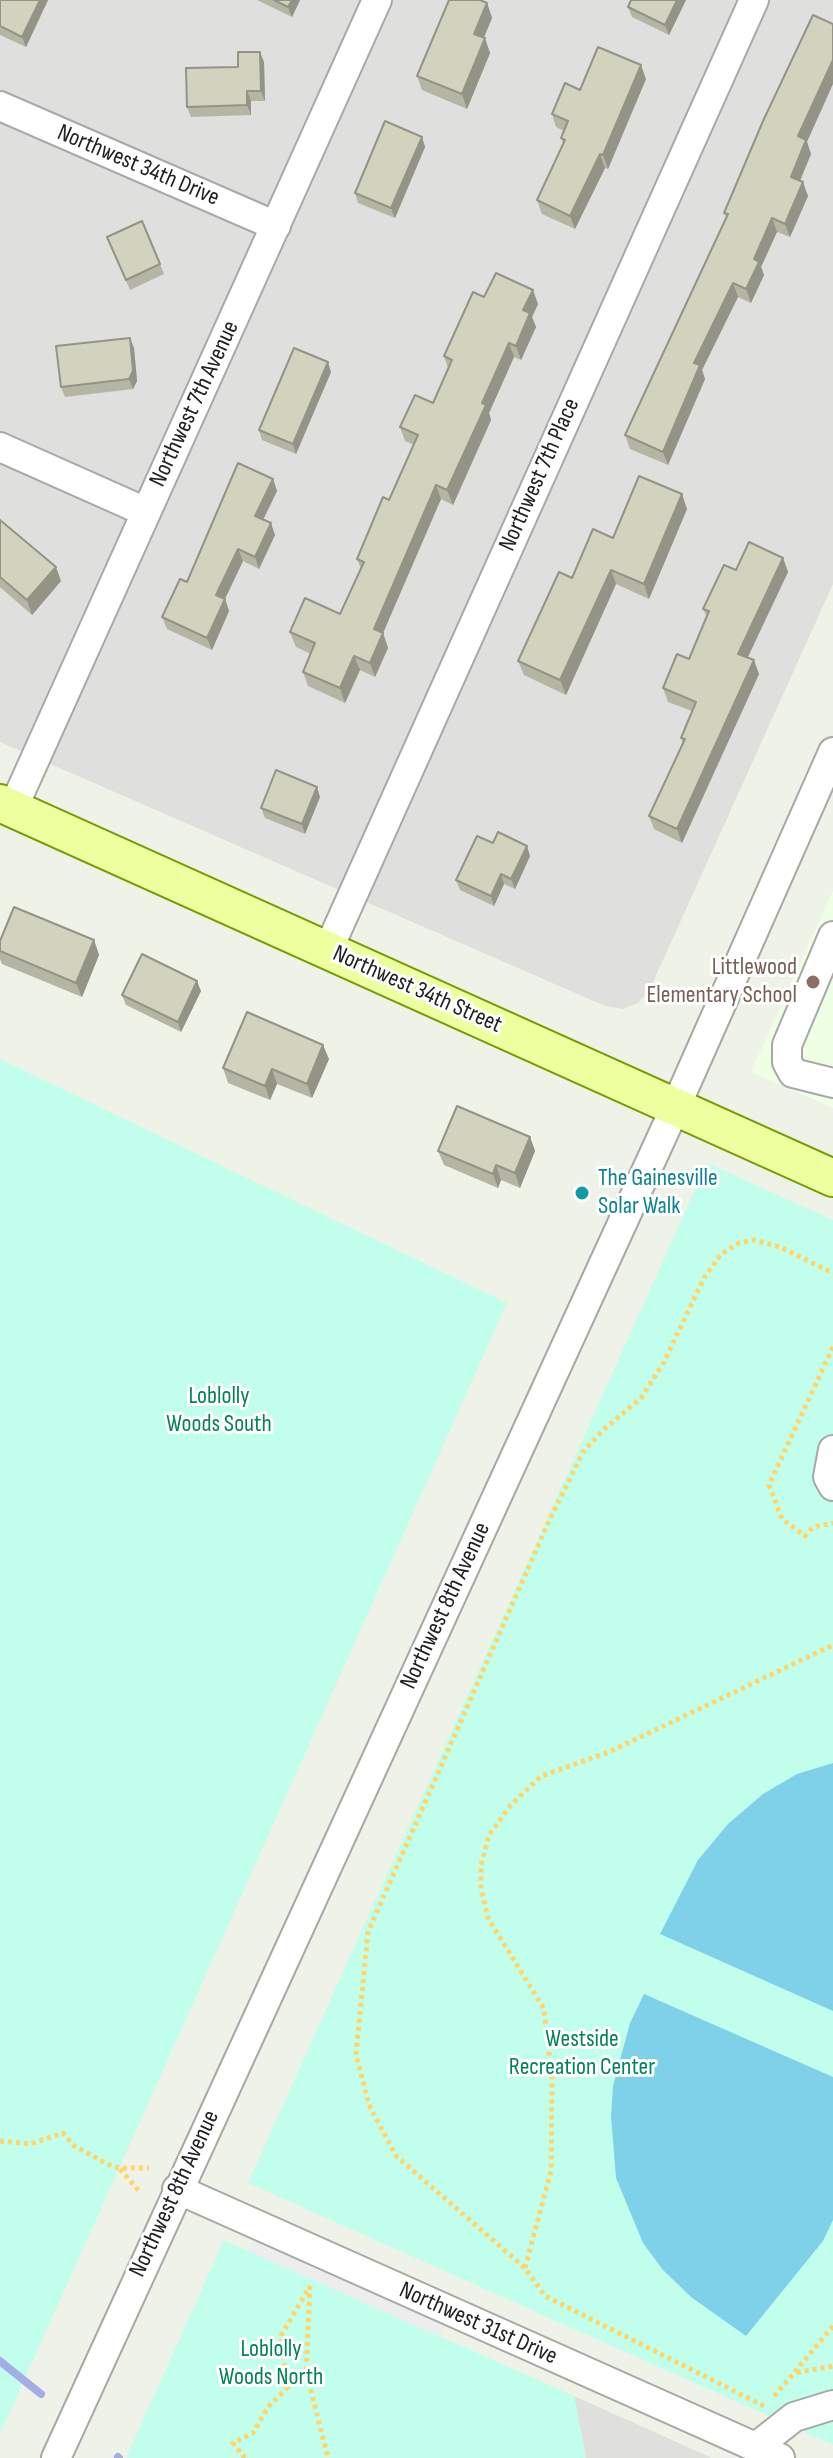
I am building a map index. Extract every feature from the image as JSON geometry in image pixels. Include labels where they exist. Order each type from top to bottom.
[{"type":"main road","name":"Northwest 34th Street","points":[[6,805],[833,1178]]},
{"type":"street","name":"Northwest 7th Avenue","points":[[6,805],[146,512],[377,0]]},
{"type":"street","name":"Northwest 7th Place","points":[[328,950],[754,0]]},
{"type":"street","name":"Northwest 34th Drive","points":[[0,106],[276,226]]},
{"type":"street","points":[[0,447],[146,512]]},
{"type":"street","name":"Northwest 8th Avenue","points":[[56,2458],[676,1106],[833,752]]},
{"type":"street","points":[[833,936],[787,1045],[787,1062],[793,1073],[833,1083]]},
{"type":"street","points":[[833,1450],[828,1477],[833,1486]]},
{"type":"street","name":"Northwest 31st Drive","points":[[177,2189],[768,2453]]},
{"type":"street","points":[[768,2453],[794,2417],[833,2405]]},
{"type":"path","points":[[833,1273],[780,1247],[754,1240],[739,1243],[721,1254],[704,1278],[664,1362],[641,1398],[602,1431],[583,1452],[549,1521],[368,1932],[356,2054],[369,2105],[396,2156],[525,2268],[545,2296],[763,2408],[833,2326]]},
{"type":"path","points":[[833,1347],[769,1485],[782,1519],[805,1536],[813,1527],[833,1523]]},
{"type":"path","points":[[525,2268],[551,2171],[552,2079],[544,2009],[488,1918],[481,1889],[481,1865],[489,1835],[510,1806],[541,1776],[609,1752],[833,1645]]},
{"type":"path","points":[[0,2141],[30,2144],[63,2133],[73,2145],[119,2168],[139,2191]]},
{"type":"path","points":[[119,2168],[149,2168]]},
{"type":"path","points":[[245,2458],[233,2443],[253,2433],[268,2407],[288,2387],[280,2337],[310,2283],[306,2371],[328,2458]]},
{"type":"path","points":[[794,2373],[833,2366]]},
{"type":"shaded area","points":[[0,0],[833,0],[833,584],[649,991],[638,1003],[623,1009],[605,1006],[0,742]]},
{"type":"shaded area","name":"Littlewood Elementary School","points":[[833,891],[833,1108],[751,1072]]},
{"type":"shaded area","points":[[833,1763],[833,2011],[660,1934],[698,1860],[728,1824],[763,1794],[797,1774]]},
{"type":"shaded area","points":[[644,1994],[833,2077],[833,2220],[823,2241],[746,2336],[691,2297],[663,2270],[643,2243],[616,2178],[611,2116],[613,2086],[630,2023]]},
{"type":"shaded area","points":[[256,2225],[450,2312],[440,2337],[249,2251]]},
{"type":"shaded area","points":[[574,2396],[712,2458],[586,2458]]},
{"type":"green space","name":"Loblolly Woods South","points":[[0,1059],[507,1303],[0,2434]]},
{"type":"green space","name":"Westside Recreation Center","points":[[707,1163],[833,1220],[833,2445],[248,2183]]},
{"type":"green space","name":"Loblolly Woods North","points":[[224,2240],[574,2396],[586,2458],[126,2458]]},
{"type":"building","points":[[0,0],[40,0],[22,37],[0,26]]},
{"type":"building","points":[[274,0],[292,0],[288,7]]},
{"type":"building","points":[[449,0],[480,0],[487,3],[474,34],[485,38],[462,94],[417,76]]},
{"type":"building","points":[[631,0],[677,0],[665,25],[628,7]]},
{"type":"building","points":[[813,15],[833,24],[833,60],[798,136],[806,140],[791,177],[803,182],[785,224],[772,218],[754,259],[759,262],[746,289],[733,283],[694,363],[700,365],[663,452],[625,435],[728,214],[724,213],[763,121]]},
{"type":"building","points":[[598,47],[641,65],[603,155],[600,154],[570,216],[537,200],[565,140],[561,138],[568,121],[552,114],[565,83],[580,90]]},
{"type":"building","points":[[238,52],[260,52],[261,91],[247,91],[247,105],[187,107],[186,68],[238,67]]},
{"type":"building","points":[[385,121],[422,137],[391,208],[355,193]]},
{"type":"building","points":[[142,221],[160,264],[126,280],[107,237]]},
{"type":"building","points":[[496,273],[533,290],[523,310],[530,313],[516,346],[509,343],[482,403],[486,405],[447,490],[436,485],[374,629],[383,633],[370,663],[354,656],[340,688],[303,672],[315,643],[290,632],[305,598],[340,614],[364,562],[357,559],[383,497],[389,500],[418,435],[400,427],[415,395],[433,403],[452,360],[444,356],[473,292],[484,297]]},
{"type":"building","points":[[130,338],[133,371],[129,379],[61,387],[56,346]]},
{"type":"building","points":[[294,348],[328,362],[293,444],[259,430]]},
{"type":"building","points":[[238,463],[273,479],[255,516],[271,523],[255,557],[238,549],[216,595],[225,599],[207,638],[162,617],[180,579],[187,582]]},
{"type":"building","points":[[639,476],[682,494],[644,584],[611,570],[560,680],[518,661],[559,572],[572,578],[593,529],[613,538]]},
{"type":"building","points":[[0,520],[56,567],[27,600],[0,577]]},
{"type":"building","points":[[749,542],[783,558],[738,654],[754,660],[677,829],[649,816],[685,739],[681,738],[696,702],[663,688],[677,654],[689,659],[709,611],[703,609],[724,565],[736,570]]},
{"type":"building","points":[[276,770],[317,787],[302,824],[261,808]]},
{"type":"building","points":[[498,832],[527,846],[511,879],[501,874],[491,896],[456,880],[477,836],[493,843]]},
{"type":"building","points":[[14,907],[94,940],[76,983],[0,951],[0,941]]},
{"type":"building","points":[[142,954],[197,981],[178,1022],[122,995]]},
{"type":"building","points":[[247,1012],[323,1045],[307,1084],[272,1069],[265,1086],[223,1068]]},
{"type":"building","points":[[457,1106],[530,1137],[515,1173],[496,1165],[493,1174],[438,1151]]},
{"type":"waterway","points":[[0,2361],[41,2394]]},
{"type":"place","name":"Littlewood Elementary School","points":[[813,982]]},
{"type":"place","name":"The Gainesville Solar Walk","points":[[582,1193]]}]
